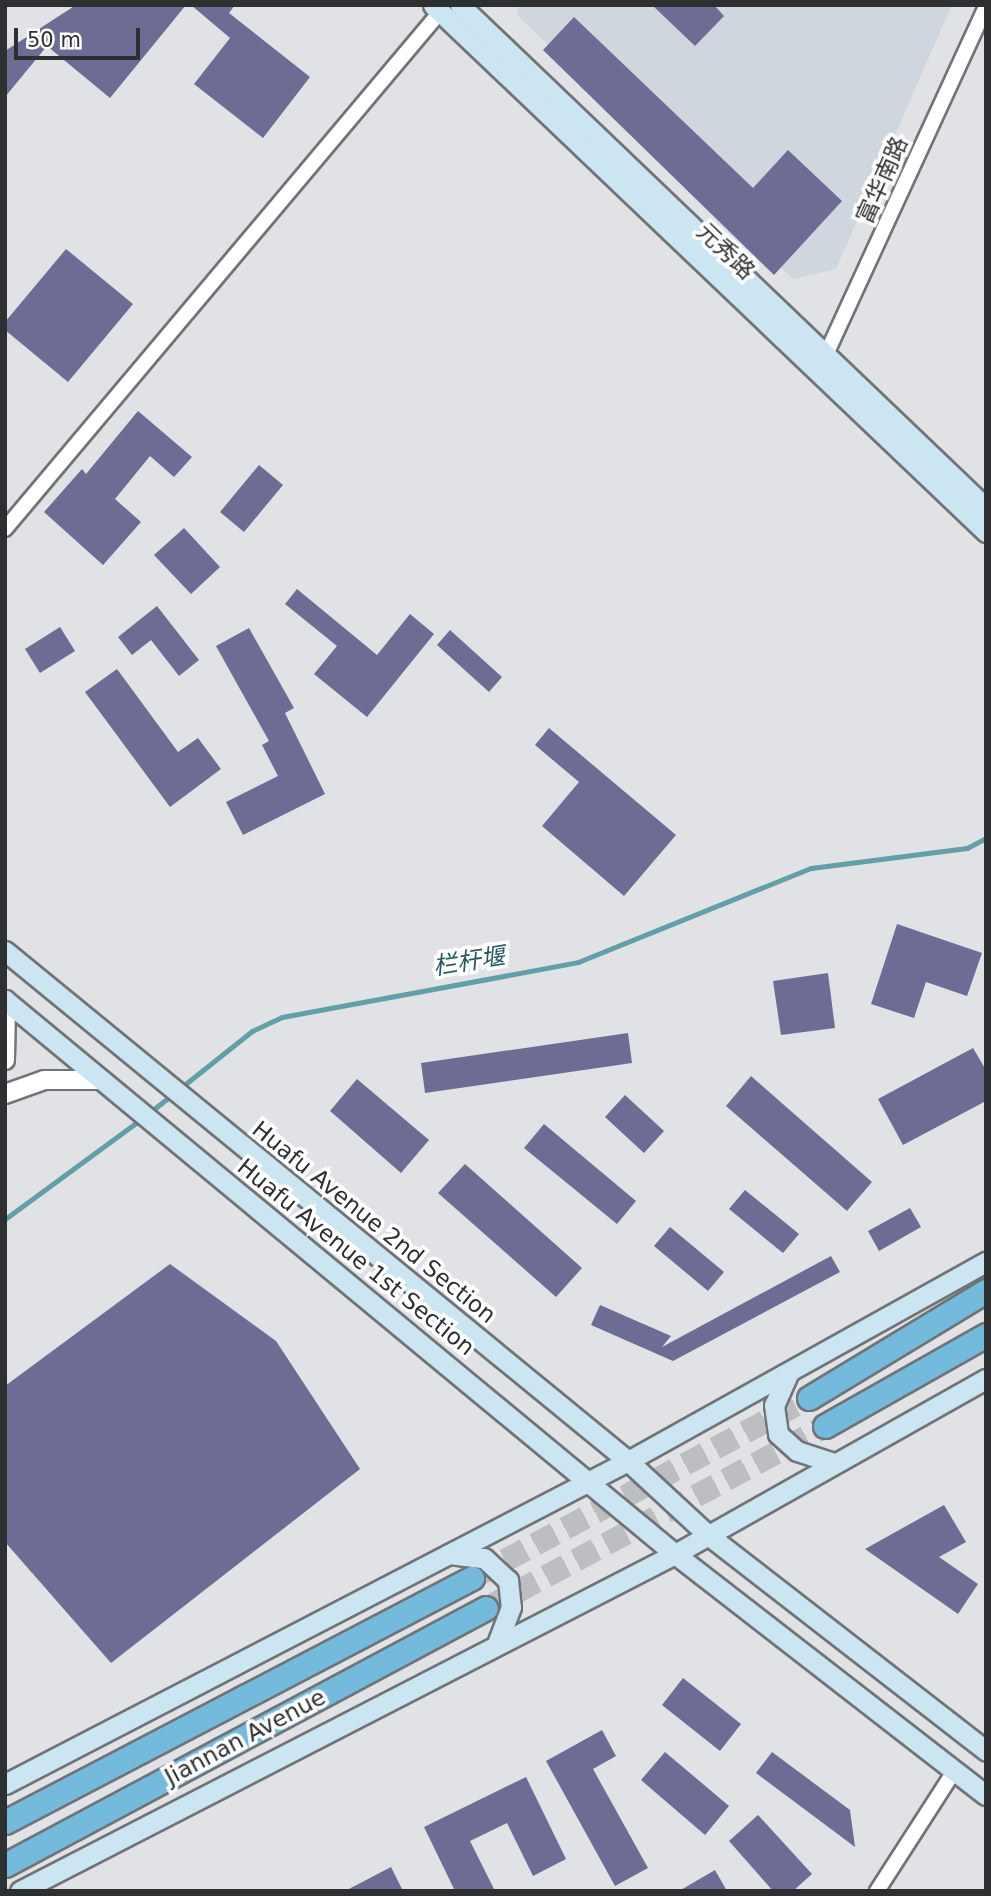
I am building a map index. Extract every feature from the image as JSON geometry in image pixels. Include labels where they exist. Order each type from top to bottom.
[{"type":"highway","points":[[809,1398],[986,1291]]},
{"type":"highway","points":[[825,1426],[986,1335]]},
{"type":"highway","name":"Jiannan Avenue","points":[[5,1822],[472,1578]]},
{"type":"highway","name":"Jiannan Avenue","points":[[8,1865],[486,1608]]},
{"type":"main road","name":"元秀路","points":[[460,5],[821,363],[986,532]]},
{"type":"main road","name":"元秀路","points":[[439,7],[821,363],[986,508]]},
{"type":"main road","name":"Huafu Avenue 2nd Section","points":[[5,951],[628,1461],[708,1535]]},
{"type":"main road","name":"Huafu Avenue 1st Section","points":[[6,1000],[591,1480],[675,1554],[986,1795]]},
{"type":"main road","points":[[5,1784],[628,1461],[986,1262]]},
{"type":"main road","points":[[789,1373],[774,1405],[778,1434],[797,1451],[834,1463]]},
{"type":"main road","points":[[20,1891],[498,1641],[675,1554],[986,1379]]},
{"type":"main road","points":[[708,1535],[986,1751]]},
{"type":"main road","points":[[449,1554],[484,1558],[508,1580],[511,1607],[498,1641]]},
{"type":"street","points":[[5,529],[439,7]]},
{"type":"street","name":"富华南路","points":[[821,363],[986,7]]},
{"type":"street","points":[[5,1060],[6,1000]]},
{"type":"street","points":[[5,1094],[44,1080],[102,1080]]},
{"type":"street","points":[[877,1891],[955,1770]]},
{"type":"shaded area","points":[[518,5],[952,5],[836,269],[793,279],[517,15]]},
{"type":"building","points":[[76,5],[186,5],[110,98],[47,46],[5,97],[5,51]]},
{"type":"building","points":[[191,5],[235,5],[229,13],[310,77],[263,138],[194,84],[230,38]]},
{"type":"building","points":[[652,5],[714,5],[724,16],[695,46]]},
{"type":"building","points":[[574,17],[753,188],[788,150],[842,201],[774,275],[543,50]]},
{"type":"building","points":[[66,249],[133,304],[68,382],[5,330],[5,322]]},
{"type":"building","points":[[138,411],[192,457],[174,477],[150,456],[115,499],[141,522],[103,565],[44,512],[82,469],[86,474]]},
{"type":"building","points":[[259,465],[283,485],[244,532],[220,512]]},
{"type":"building","points":[[184,528],[220,567],[191,594],[154,555]]},
{"type":"building","points":[[297,589],[377,655],[410,614],[434,634],[367,717],[314,674],[337,646],[285,604]]},
{"type":"building","points":[[157,606],[199,660],[179,676],[151,640],[132,655],[118,637]]},
{"type":"building","points":[[60,627],[75,651],[40,673],[25,649]]},
{"type":"building","points":[[249,628],[294,708],[285,713],[325,794],[243,835],[226,802],[278,776],[262,745],[269,741],[216,646]]},
{"type":"building","points":[[450,630],[502,677],[489,692],[437,645]]},
{"type":"building","points":[[117,669],[178,752],[198,738],[221,769],[170,807],[85,692]]},
{"type":"building","points":[[549,728],[676,835],[624,896],[542,826],[579,782],[535,745]]},
{"type":"building","points":[[897,924],[982,953],[967,996],[926,982],[914,1018],[871,1004]]},
{"type":"building","points":[[828,973],[835,1028],[781,1035],[773,981]]},
{"type":"building","points":[[628,1033],[632,1063],[425,1093],[421,1063]]},
{"type":"building","points":[[973,1048],[986,1070],[986,1101],[903,1145],[878,1099]]},
{"type":"building","points":[[751,1076],[872,1182],[847,1211],[726,1106]]},
{"type":"building","points":[[357,1079],[429,1140],[401,1173],[330,1111]]},
{"type":"building","points":[[625,1095],[664,1131],[644,1153],[605,1117]]},
{"type":"building","points":[[544,1124],[636,1201],[617,1224],[524,1148]]},
{"type":"building","points":[[465,1164],[582,1268],[556,1297],[438,1193]]},
{"type":"building","points":[[745,1190],[799,1234],[783,1253],[729,1209]]},
{"type":"building","points":[[910,1208],[921,1227],[879,1251],[868,1231]]},
{"type":"building","points":[[670,1227],[724,1272],[708,1291],[654,1246]]},
{"type":"building","points":[[831,1256],[840,1272],[673,1361],[591,1325],[600,1305],[671,1336],[662,1347]]},
{"type":"building","points":[[170,1264],[276,1341],[360,1469],[111,1663],[5,1542],[5,1386]]},
{"type":"building","points":[[944,1505],[966,1542],[939,1557],[978,1584],[958,1614],[865,1549]]},
{"type":"building","points":[[683,1678],[741,1724],[720,1751],[662,1705]]},
{"type":"building","points":[[602,1730],[616,1756],[593,1769],[648,1868],[615,1886],[546,1761]]},
{"type":"building","points":[[665,1752],[729,1806],[705,1835],[641,1780]]},
{"type":"building","points":[[772,1752],[850,1810],[855,1847],[756,1773]]},
{"type":"building","points":[[526,1777],[566,1859],[533,1876],[507,1823],[470,1841],[495,1891],[455,1891],[424,1827]]},
{"type":"building","points":[[758,1815],[812,1874],[793,1891],[773,1891],[729,1841]]},
{"type":"building","points":[[391,1867],[403,1891],[345,1891]]},
{"type":"building","points":[[715,1870],[727,1891],[679,1891]]},
{"type":"waterway","name":"栏杆堰","points":[[149,1113],[252,1031],[282,1017],[578,962],[811,868],[967,848],[986,838]]},
{"type":"waterway","name":"栏杆堰","points":[[5,1219],[141,1119]]},
{"type":"tunnel","points":[[475,1576],[809,1398]]},
{"type":"tunnel","points":[[486,1608],[825,1426]]}]
